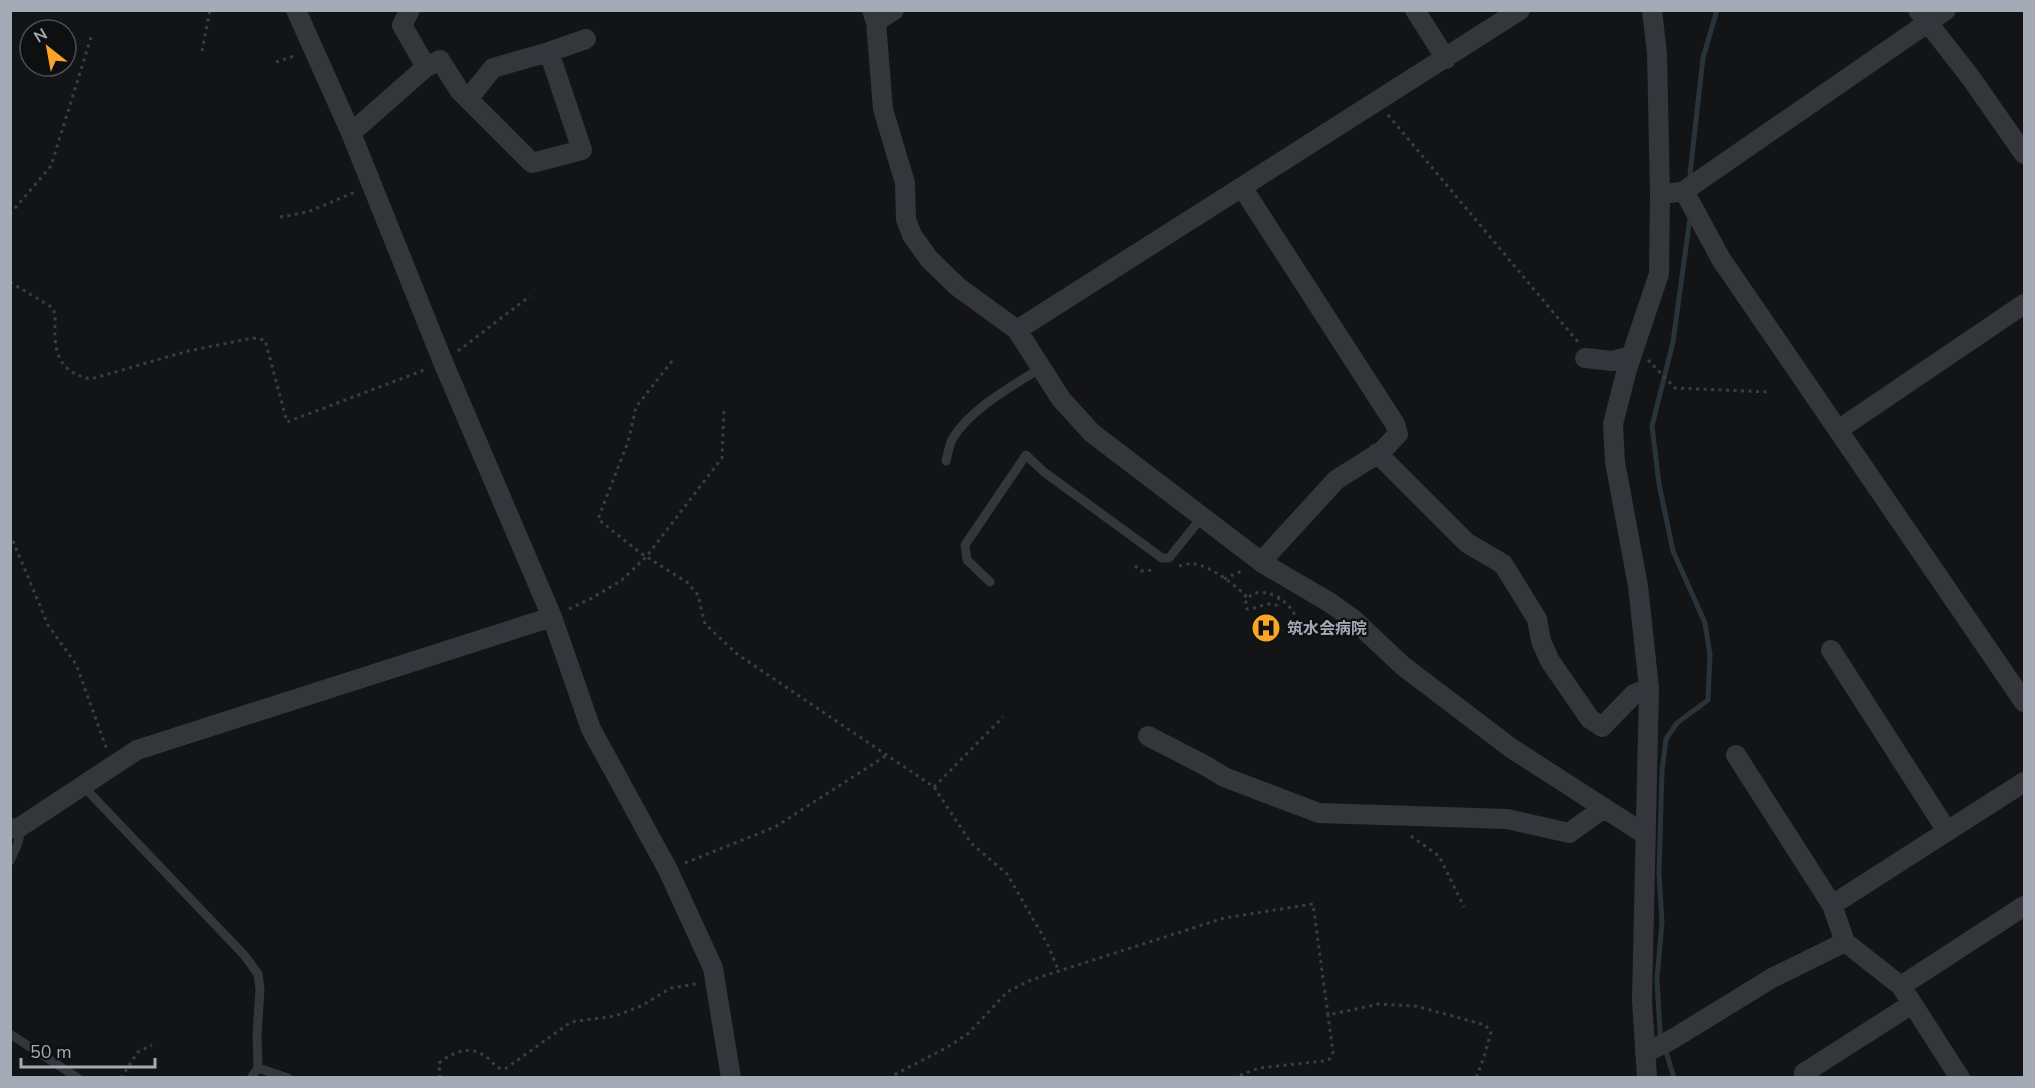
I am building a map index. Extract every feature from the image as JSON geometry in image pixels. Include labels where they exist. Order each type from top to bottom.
[{"type":"street","points":[[296,10],[351,133],[443,362],[552,617],[591,729],[668,870],[713,968],[731,1077]]},
{"type":"street","points":[[410,10],[402,25],[426,67]]},
{"type":"street","points":[[894,10],[874,16],[883,109],[905,183],[906,219],[912,235],[929,259],[958,287],[1017,330],[1061,399],[1092,433],[1261,562],[1329,602],[1353,619],[1403,666],[1511,748],[1646,835]]},
{"type":"street","points":[[1415,10],[1446,58]]},
{"type":"street","points":[[1017,330],[1520,10]]},
{"type":"street","points":[[1647,1077],[1648,1052],[1642,1000],[1649,688],[1638,586],[1615,462],[1613,424],[1632,352],[1659,274],[1657,54],[1652,10]]},
{"type":"street","points":[[1660,194],[1684,191],[1923,17],[1946,10]]},
{"type":"street","points":[[1923,17],[1971,78],[2025,154]]},
{"type":"street","points":[[468,99],[493,68],[586,39]]},
{"type":"street","points":[[351,133],[426,67],[440,60],[459,90],[532,163],[582,150],[549,52]]},
{"type":"street","points":[[1242,187],[1395,423],[1398,434],[1377,453],[1336,480],[1261,562]]},
{"type":"street","points":[[1684,191],[1721,258],[2025,702]]},
{"type":"street","points":[[1839,430],[2025,304]]},
{"type":"street","points":[[1589,359],[1612,361],[1632,352]]},
{"type":"street","points":[[1377,453],[1467,543],[1503,564],[1537,619],[1541,641],[1550,661],[1590,719],[1602,727],[1634,694],[1649,688]]},
{"type":"street","points":[[16,827],[137,750],[552,617]]},
{"type":"street","points":[[1832,650],[1947,831]]},
{"type":"street","points":[[1148,736],[1224,777],[1319,813],[1507,819],[1569,833],[1605,808]]},
{"type":"street","points":[[1736,755],[1832,905],[1845,942],[1901,986],[1958,1077]]},
{"type":"street","points":[[1832,905],[2025,782]]},
{"type":"street","points":[[1901,986],[2025,906]]},
{"type":"street","points":[[1648,1052],[1772,978],[1845,942]]},
{"type":"street","points":[[1806,1077],[1804,1073],[1912,1004]]},
{"type":"lane","points":[[946,461],[952,439],[969,418],[997,396],[1042,367]]},
{"type":"lane","points":[[990,582],[967,560],[965,545],[1026,455],[1044,472],[1162,558],[1169,558],[1203,517]]},
{"type":"lane","points":[[83,786],[244,956],[258,974],[260,989],[257,1034],[258,1068],[251,1077]]},
{"type":"lane","points":[[10,861],[18,843],[16,827]]},
{"type":"lane","points":[[10,1034],[78,1077]]},
{"type":"lane","points":[[258,1068],[288,1077]]},
{"type":"path","points":[[202,51],[210,10]]},
{"type":"path","points":[[10,214],[51,166],[92,34]]},
{"type":"path","points":[[1378,101],[1589,359]]},
{"type":"path","points":[[280,217],[308,212],[372,184]]},
{"type":"path","points":[[10,282],[53,308],[57,317],[55,335],[57,350],[64,366],[77,376],[91,380],[188,351],[253,338],[265,340],[287,422],[443,362],[530,296]]},
{"type":"path","points":[[1632,352],[1646,358],[1675,388],[1770,392]]},
{"type":"path","points":[[672,361],[636,407],[628,442],[598,519],[645,556],[688,583],[698,595],[705,624],[737,654],[934,787],[971,843],[1007,874],[1048,945],[1059,972]]},
{"type":"path","points":[[552,617],[592,598],[622,580],[645,556],[722,458],[724,408]]},
{"type":"path","points":[[10,534],[48,625],[76,664],[106,747],[115,764]]},
{"type":"path","points":[[1174,567],[1195,563],[1234,585],[1244,592],[1248,599]]},
{"type":"path","points":[[1135,566],[1141,571],[1163,568]]},
{"type":"path","points":[[1279,597],[1277,605],[1267,604],[1247,609],[1245,604],[1251,595],[1260,591],[1279,597],[1290,605],[1298,620],[1301,636]]},
{"type":"path","points":[[934,787],[1003,717]]},
{"type":"path","points":[[668,870],[775,826],[887,755]]},
{"type":"path","points":[[1395,814],[1403,830],[1439,856],[1464,907]]},
{"type":"path","points":[[888,1077],[946,1048],[969,1033],[1007,992],[1031,980],[1224,918],[1312,904],[1333,1052],[1330,1059],[1259,1068],[1233,1077]]},
{"type":"path","points":[[440,1077],[440,1063],[459,1051],[472,1051],[486,1056],[501,1070],[505,1069],[571,1022],[615,1016],[671,988],[688,984],[715,983]]},
{"type":"path","points":[[1328,1015],[1379,1004],[1416,1006],[1485,1025],[1491,1032],[1476,1077]]},
{"type":"path","points":[[121,1077],[138,1052],[152,1045]]},
{"type":"waterway","points":[[1693,178],[1690,174],[1703,58],[1717,10]]},
{"type":"waterway","points":[[1662,1039],[1657,979],[1662,922],[1659,873],[1662,771],[1666,739],[1677,723],[1708,700],[1710,655],[1705,623],[1673,551],[1659,484],[1652,426],[1673,342],[1690,218]]},
{"type":"waterway","points":[[1665,1048],[1674,1078]]},
{"type":"place","name":"筑水会病院","points":[[1266,628]]}]
